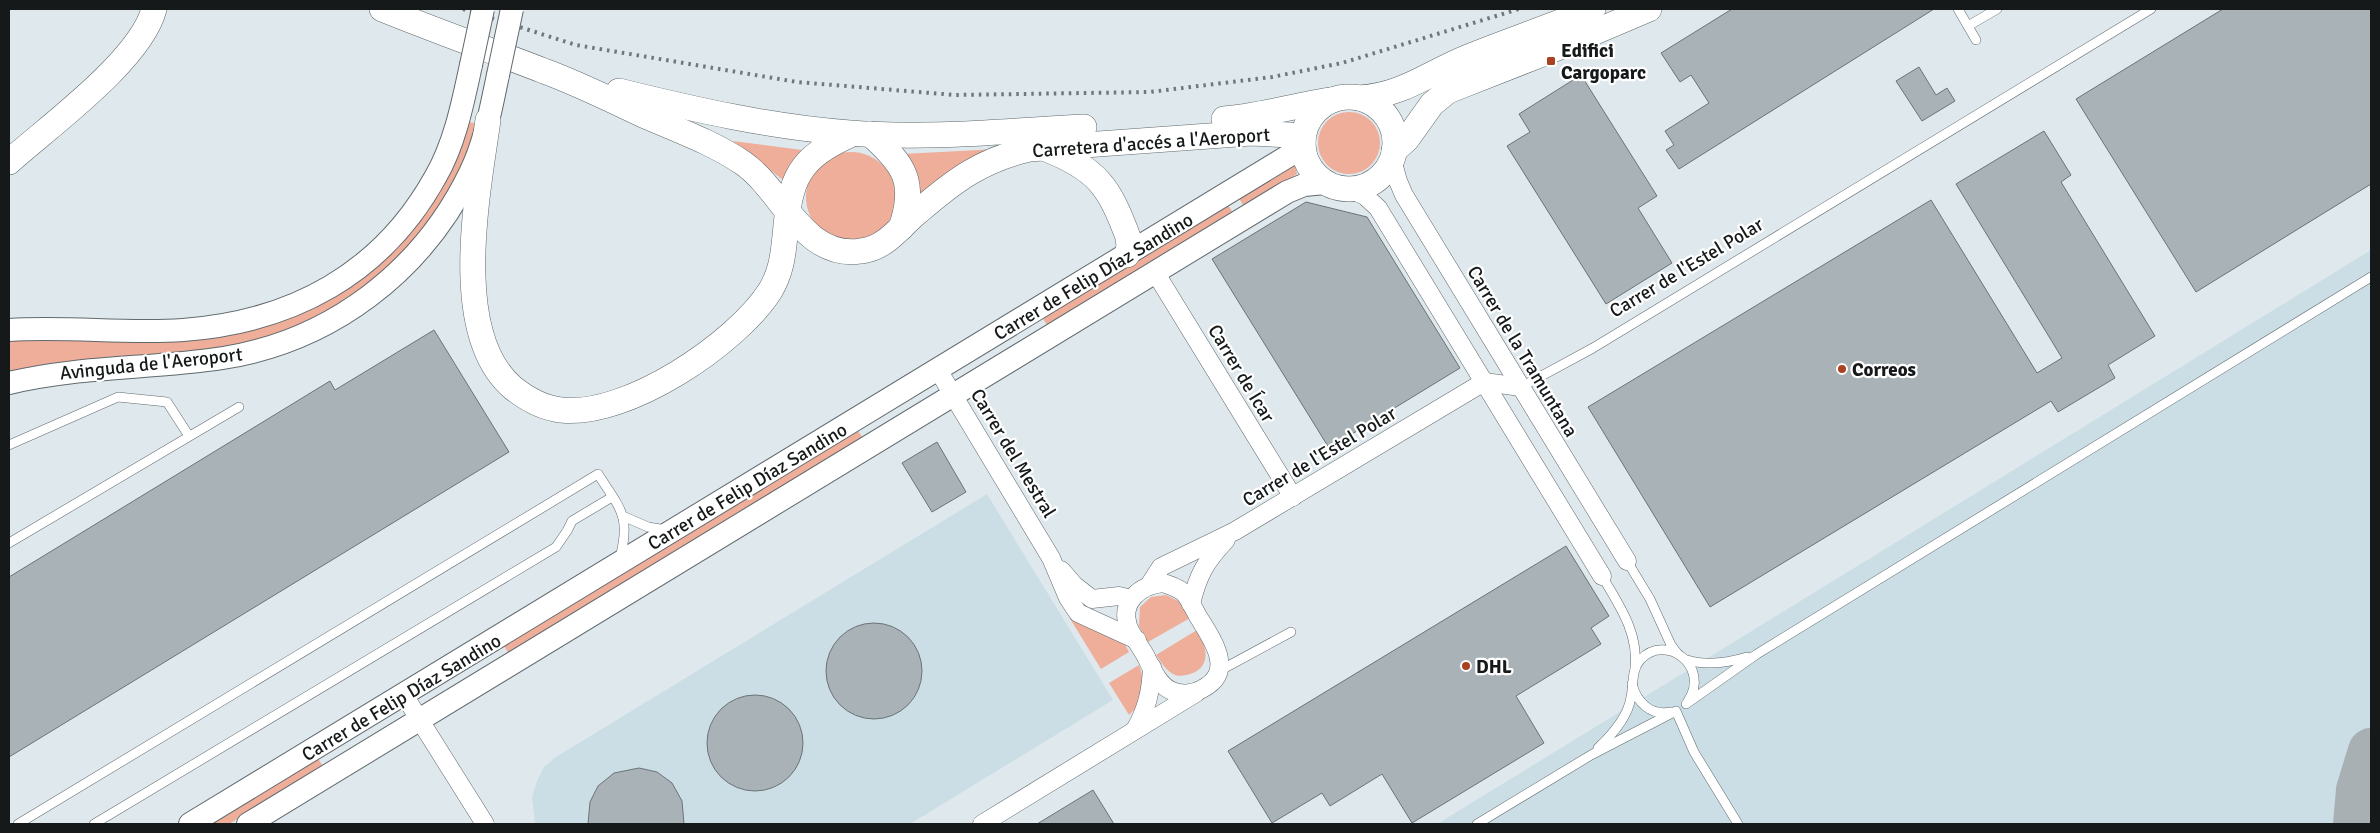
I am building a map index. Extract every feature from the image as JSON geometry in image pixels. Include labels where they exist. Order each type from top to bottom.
[{"type":"main road","points":[[9,162],[120,63],[145,31],[154,9]]},
{"type":"main road","name":"Carretera d'accés a l'Aeroport","points":[[382,9],[546,72],[726,153],[756,173],[787,212],[815,240],[825,247],[838,250],[862,251],[874,248],[886,241],[939,194],[982,164],[1002,155],[1042,147],[1251,133],[1283,134],[1303,145]]},
{"type":"main road","points":[[1593,9],[1452,64],[1406,88],[1379,97],[1349,97],[1332,100],[1319,109],[1310,119],[1304,132],[1303,145],[1308,164],[1325,183],[1336,188],[1358,188],[1376,180],[1387,168],[1393,155],[1407,140],[1432,104],[1448,91],[1650,9]]},
{"type":"main road","name":"Carretera d'accés a l'Aeroport","points":[[546,72],[720,116],[770,125],[861,134],[953,133],[1215,120],[1261,115],[1308,103],[1332,100]]},
{"type":"main road","points":[[1359,98],[1375,105],[1386,116],[1394,134],[1393,155]]},
{"type":"main road","points":[[488,120],[473,264],[475,308],[478,325],[490,355],[506,382],[520,394],[550,408],[563,410],[595,408],[632,396],[698,361],[727,339],[759,305],[779,275],[783,259],[787,212],[797,178],[806,162],[823,148],[861,134],[897,160],[908,182],[909,203],[901,228]]},
{"type":"main road","points":[[1042,147],[1076,161],[1090,170],[1103,185],[1128,237],[1127,255]]},
{"type":"street","name":"Avinguda de l'Aeroport","points":[[9,330],[42,328],[163,331],[209,328],[256,319],[280,312],[321,293],[349,276],[372,257],[408,219],[437,176],[460,110],[483,9]]},
{"type":"street","name":"Avinguda de l'Aeroport","points":[[9,383],[72,371],[223,358],[283,343],[336,320],[362,303],[405,266],[427,242],[445,218],[470,173],[488,120],[512,9]]},
{"type":"street","name":"Carrer de Felip Díaz Sandino","points":[[190,824],[1127,255],[1303,145]]},
{"type":"street","name":"Carrer de la Tramuntana","points":[[1393,155],[1404,195],[1627,561]]},
{"type":"street","name":"Carrer de Felip Díaz Sandino","points":[[248,824],[1287,192],[1304,185],[1325,183]]},
{"type":"street","points":[[1350,189],[1365,196],[1378,208],[1602,576]]},
{"type":"street","name":"Carrer de Ícar","points":[[1155,272],[1293,497]]},
{"type":"street","name":"Carrer del Mestral","points":[[938,370],[955,395],[1051,558],[1068,598],[1078,613],[1136,640]]},
{"type":"street","points":[[1484,382],[1521,387]]},
{"type":"street","name":"Carrer de l'Estel Polar","points":[[1150,584],[1161,567],[1235,531],[1484,382]]},
{"type":"street","name":"Carrer de l'Estel Polar","points":[[1191,604],[1195,586],[1207,559],[1235,531]]},
{"type":"street","name":"Carrer del Mestral","points":[[1051,558],[1074,585],[1092,599],[1119,596],[1131,599]]},
{"type":"street","points":[[982,824],[1202,690],[1211,682],[1217,672],[1220,660],[1217,648],[1191,604],[1184,594],[1174,586],[1162,583],[1150,584],[1136,592],[1131,599],[1127,612],[1128,625],[1160,682],[1172,691],[1187,694],[1202,690]]},
{"type":"street","points":[[1134,730],[1144,713],[1151,694],[1152,667]]},
{"type":"street","points":[[404,695],[485,824]]},
{"type":"lane","points":[[1958,9],[1976,40]]},
{"type":"lane","points":[[1968,26],[1997,9]]},
{"type":"lane","name":"Carrer de l'Estel Polar","points":[[1521,387],[1593,348],[2151,9]]},
{"type":"lane","points":[[1477,824],[1591,755],[1676,711],[1757,654],[2371,276]]},
{"type":"lane","points":[[9,445],[118,397],[167,402],[189,436]]},
{"type":"lane","points":[[9,543],[239,407]]},
{"type":"lane","points":[[18,824],[598,474],[625,516],[648,527],[673,531]]},
{"type":"lane","points":[[94,824],[556,547],[572,521],[612,497]]},
{"type":"lane","points":[[618,565],[624,542],[625,516]]},
{"type":"lane","points":[[1627,561],[1650,599],[1671,645],[1677,653],[1687,660],[1700,664],[1720,663],[1757,654]]},
{"type":"lane","points":[[1591,755],[1614,733],[1631,699],[1636,656],[1630,627],[1602,576]]},
{"type":"lane","points":[[1217,672],[1292,632]]},
{"type":"lane","points":[[1634,670],[1640,661],[1652,653],[1667,650],[1677,653]]},
{"type":"lane","points":[[1686,704],[1693,695],[1695,676],[1687,660]]},
{"type":"lane","points":[[1632,684],[1639,702],[1647,708],[1657,712],[1676,711]]},
{"type":"lane","points":[[1676,711],[1694,752],[1738,824]]},
{"type":"shaded area","points":[[1349,112],[1361,115],[1371,121],[1377,131],[1380,143],[1377,155],[1371,165],[1361,171],[1349,174],[1337,171],[1327,165],[1321,155],[1318,143],[1321,131],[1327,121],[1337,115]]},
{"type":"shaded area","points":[[468,122],[480,124],[463,168],[438,215],[386,273],[316,321],[243,346],[9,375],[9,340],[243,332],[313,309],[380,262]]},
{"type":"shaded area","points":[[733,141],[802,150],[789,166],[783,180]]},
{"type":"shaded area","points":[[997,149],[921,195],[916,178],[903,154]]},
{"type":"shaded area","points":[[851,152],[868,155],[883,165],[893,180],[896,197],[893,214],[883,229],[868,239],[851,242],[834,239],[819,229],[809,214],[806,197],[809,180],[819,165],[834,155]]},
{"type":"shaded area","points":[[1291,166],[1295,166],[1297,174],[1244,207],[1239,198]]},
{"type":"shaded area","points":[[1228,205],[1233,213],[1047,325],[1042,317]]},
{"type":"shaded area","points":[[2371,250],[2371,824],[1437,824],[1729,645]]},
{"type":"shaded area","points":[[858,431],[863,438],[509,654],[504,646]]},
{"type":"shaded area","points":[[987,494],[1113,700],[910,824],[535,824],[532,797],[537,781],[544,767],[556,757]]},
{"type":"shaded area","points":[[1166,595],[1178,601],[1190,618],[1148,642],[1139,626],[1140,607],[1151,597]]},
{"type":"shaded area","points":[[1069,617],[1123,641],[1129,652],[1101,669]]},
{"type":"shaded area","points":[[1197,630],[1205,647],[1203,664],[1193,673],[1182,676],[1175,675],[1166,669],[1156,655]]},
{"type":"shaded area","points":[[1139,665],[1143,678],[1143,691],[1138,704],[1129,715],[1109,683]]},
{"type":"shaded area","points":[[318,758],[323,767],[229,824],[208,824]]},
{"type":"building","points":[[1732,9],[1934,9],[1679,169],[1666,150],[1674,145],[1665,131],[1709,103],[1691,75],[1680,82],[1661,53]]},
{"type":"building","points":[[2223,9],[2371,9],[2371,184],[2196,292],[2076,99]]},
{"type":"building","points":[[1919,67],[1936,95],[1947,88],[1955,101],[1922,121],[1896,81]]},
{"type":"building","points":[[1581,75],[1657,196],[1638,208],[1672,263],[1606,304],[1507,146],[1530,132],[1519,114]]},
{"type":"building","name":"Correos","points":[[2044,131],[2071,175],[2061,182],[2155,336],[2108,365],[2115,378],[2058,412],[2051,401],[1710,607],[1588,407],[1931,200],[2037,373],[2062,358],[1956,184]]},
{"type":"building","points":[[1306,202],[1367,217],[1460,368],[1329,448],[1212,259]]},
{"type":"building","points":[[434,330],[509,452],[9,757],[9,577],[330,381],[335,390]]},
{"type":"building","points":[[937,442],[966,492],[932,512],[902,463]]},
{"type":"building","name":"DHL","points":[[1566,546],[1609,616],[1591,628],[1601,644],[1516,696],[1544,743],[1412,823],[1382,774],[1330,806],[1322,793],[1272,823],[1228,751]]},
{"type":"building","points":[[874,623],[892,627],[908,637],[918,653],[922,671],[918,689],[908,705],[892,715],[874,719],[856,715],[840,705],[830,689],[826,671],[830,653],[840,637],[856,627]]},
{"type":"building","points":[[755,695],[773,699],[789,709],[799,725],[803,743],[799,761],[789,777],[773,787],[755,791],[737,787],[721,777],[711,761],[707,743],[711,725],[721,709],[737,699]]},
{"type":"building","points":[[639,768],[657,772],[672,783],[682,801],[684,824],[588,824],[590,802],[598,786],[614,773]]},
{"type":"building","points":[[1093,790],[1114,824],[1037,824]]},
{"type":"taxiway","points":[[2356,824],[2359,790],[2371,751]]},
{"type":"railway","points":[[463,9],[576,45],[797,82],[955,95],[1150,92],[1272,77],[1342,63],[1519,9]]},
{"type":"place","name":"Edifici Cargoparc","points":[[1551,61]]},
{"type":"place","name":"Correos","points":[[1842,369]]},
{"type":"place","name":"DHL","points":[[1466,666]]}]
